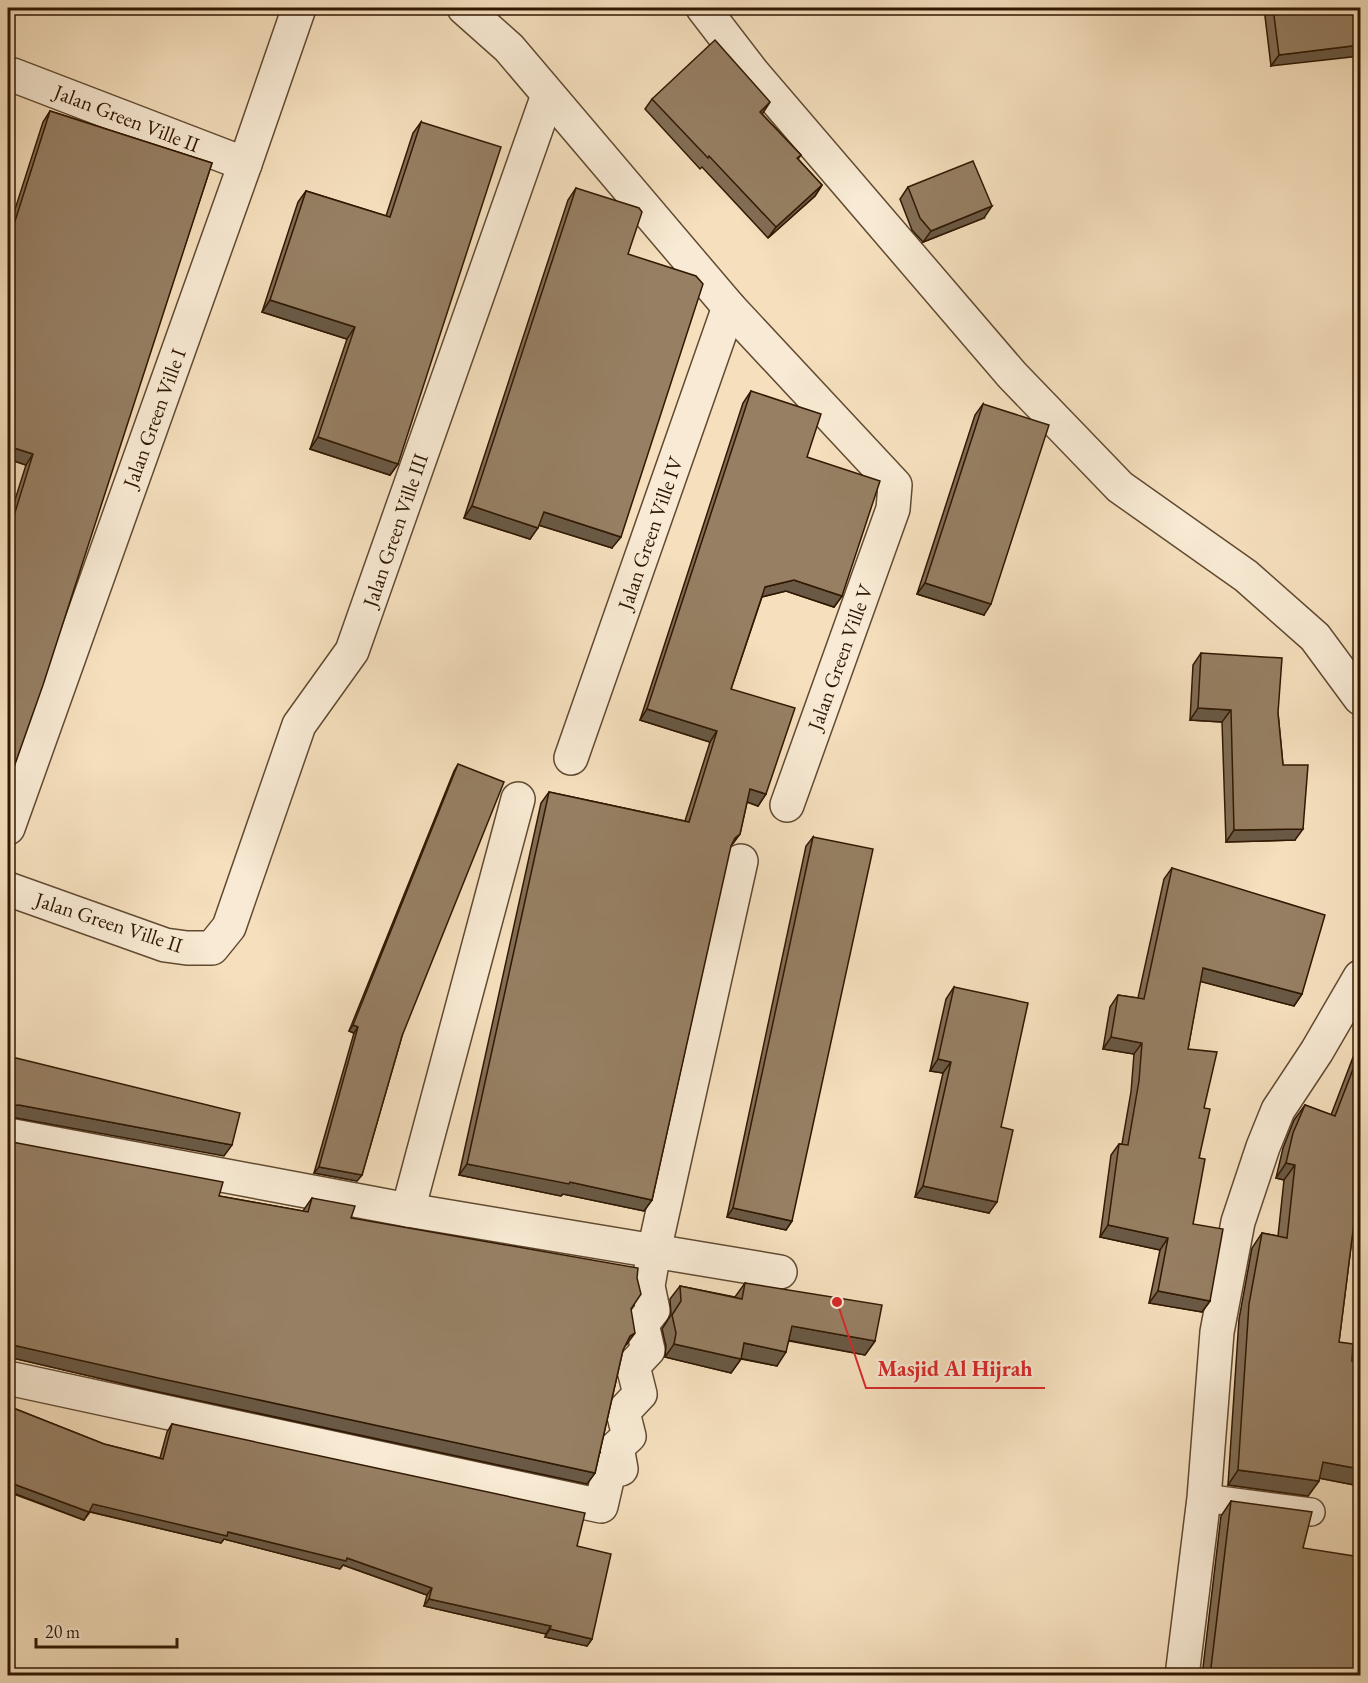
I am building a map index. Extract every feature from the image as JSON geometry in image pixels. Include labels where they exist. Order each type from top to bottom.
[{"type":"street","name":"Jalan Green Ville I","points":[[8,828],[299,8]]},
{"type":"street","points":[[464,8],[509,48],[729,307]]},
{"type":"street","points":[[703,8],[753,73],[1012,375],[1120,487],[1246,576],[1315,638],[1360,698]]},
{"type":"street","name":"Jalan Green Ville II","points":[[8,75],[14,75],[245,164]]},
{"type":"street","name":"Jalan Green Ville III","points":[[212,948],[229,927],[299,725],[352,651],[548,95]]},
{"type":"street","name":"Jalan Green Ville V","points":[[729,307],[895,485],[893,509],[787,805]]},
{"type":"street","name":"Jalan Green Ville IV","points":[[571,758],[729,307]]},
{"type":"street","points":[[408,1210],[518,799]]},
{"type":"street","points":[[8,1378],[601,1506],[613,1457],[630,1436],[623,1412],[640,1395],[633,1366],[648,1350],[642,1324],[653,1310],[648,1286],[654,1251],[741,861]]},
{"type":"street","name":"Jalan Green Ville II","points":[[8,889],[165,945],[212,948]]},
{"type":"street","points":[[1182,1676],[1204,1498],[1217,1332],[1238,1222],[1278,1110],[1317,1051],[1360,977]]},
{"type":"street","points":[[8,1135],[408,1210],[780,1272]]},
{"type":"lane","points":[[1204,1498],[1311,1512]]},
{"type":"building","points":[[1273,8],[1360,8],[1360,45],[1279,55]]},
{"type":"building","points":[[715,40],[770,102],[760,112],[801,155],[797,158],[822,185],[776,227],[652,99]]},
{"type":"building","points":[[50,111],[212,163],[43,685],[8,784],[8,535],[33,454],[8,446],[8,243]]},
{"type":"building","points":[[421,122],[501,147],[398,464],[318,437],[355,327],[270,300],[306,191],[390,217]]},
{"type":"building","points":[[973,161],[992,206],[931,231],[920,218],[908,187]]},
{"type":"building","points":[[576,188],[639,208],[642,212],[628,254],[696,276],[703,284],[621,537],[544,512],[538,528],[472,506]]},
{"type":"building","points":[[751,391],[821,414],[807,457],[880,481],[842,596],[794,580],[765,587],[731,689],[795,708],[766,794],[750,789],[740,834],[731,846],[652,1200],[570,1182],[569,1184],[467,1164],[549,792],[689,822],[717,731],[647,709]]},
{"type":"building","points":[[983,404],[1049,425],[991,604],[925,583]]},
{"type":"building","points":[[1201,653],[1282,658],[1278,713],[1283,765],[1308,765],[1303,829],[1234,830],[1231,710],[1198,708]]},
{"type":"building","points":[[458,764],[504,782],[402,1036],[362,1175],[319,1167],[358,1027],[353,1025]]},
{"type":"building","points":[[813,837],[873,849],[792,1221],[733,1208]]},
{"type":"building","points":[[1172,868],[1325,915],[1302,994],[1203,968],[1188,1049],[1217,1052],[1204,1108],[1210,1109],[1199,1158],[1205,1159],[1193,1224],[1223,1229],[1210,1301],[1158,1291],[1168,1238],[1108,1225],[1119,1144],[1128,1145],[1139,1081],[1142,1043],[1111,1037],[1118,995],[1144,999]]},
{"type":"building","points":[[954,987],[1028,1003],[1001,1127],[1013,1130],[997,1202],[923,1186],[951,1062],[938,1059]]},
{"type":"building","points":[[1360,1051],[1360,1175],[1339,1342],[1353,1344],[1352,1361],[1360,1362],[1360,1469],[1323,1462],[1319,1481],[1238,1470],[1249,1304],[1262,1233],[1287,1238],[1295,1165],[1286,1163],[1293,1133],[1305,1105],[1335,1116]]},
{"type":"building","points":[[8,1056],[240,1113],[232,1145],[19,1105],[8,1108]]},
{"type":"building","points":[[8,1140],[223,1182],[219,1196],[308,1212],[312,1198],[355,1206],[351,1218],[638,1268],[637,1278],[641,1294],[631,1309],[635,1333],[630,1336],[623,1350],[595,1473],[8,1344]]},
{"type":"building","points":[[745,1283],[882,1305],[875,1341],[792,1326],[786,1352],[744,1343],[741,1359],[674,1344],[676,1333],[672,1315],[681,1301],[680,1286],[742,1299]]},
{"type":"building","points":[[8,1406],[104,1444],[163,1459],[172,1424],[585,1513],[577,1546],[611,1554],[592,1639],[550,1629],[551,1626],[429,1599],[432,1588],[347,1558],[346,1561],[228,1532],[227,1536],[93,1504],[89,1512],[11,1483],[8,1494]]},
{"type":"building","points":[[1231,1501],[1312,1512],[1303,1548],[1360,1557],[1360,1676],[1210,1676]]},
{"type":"place","name":"Masjid Al Hijrah","points":[[837,1302]]}]
